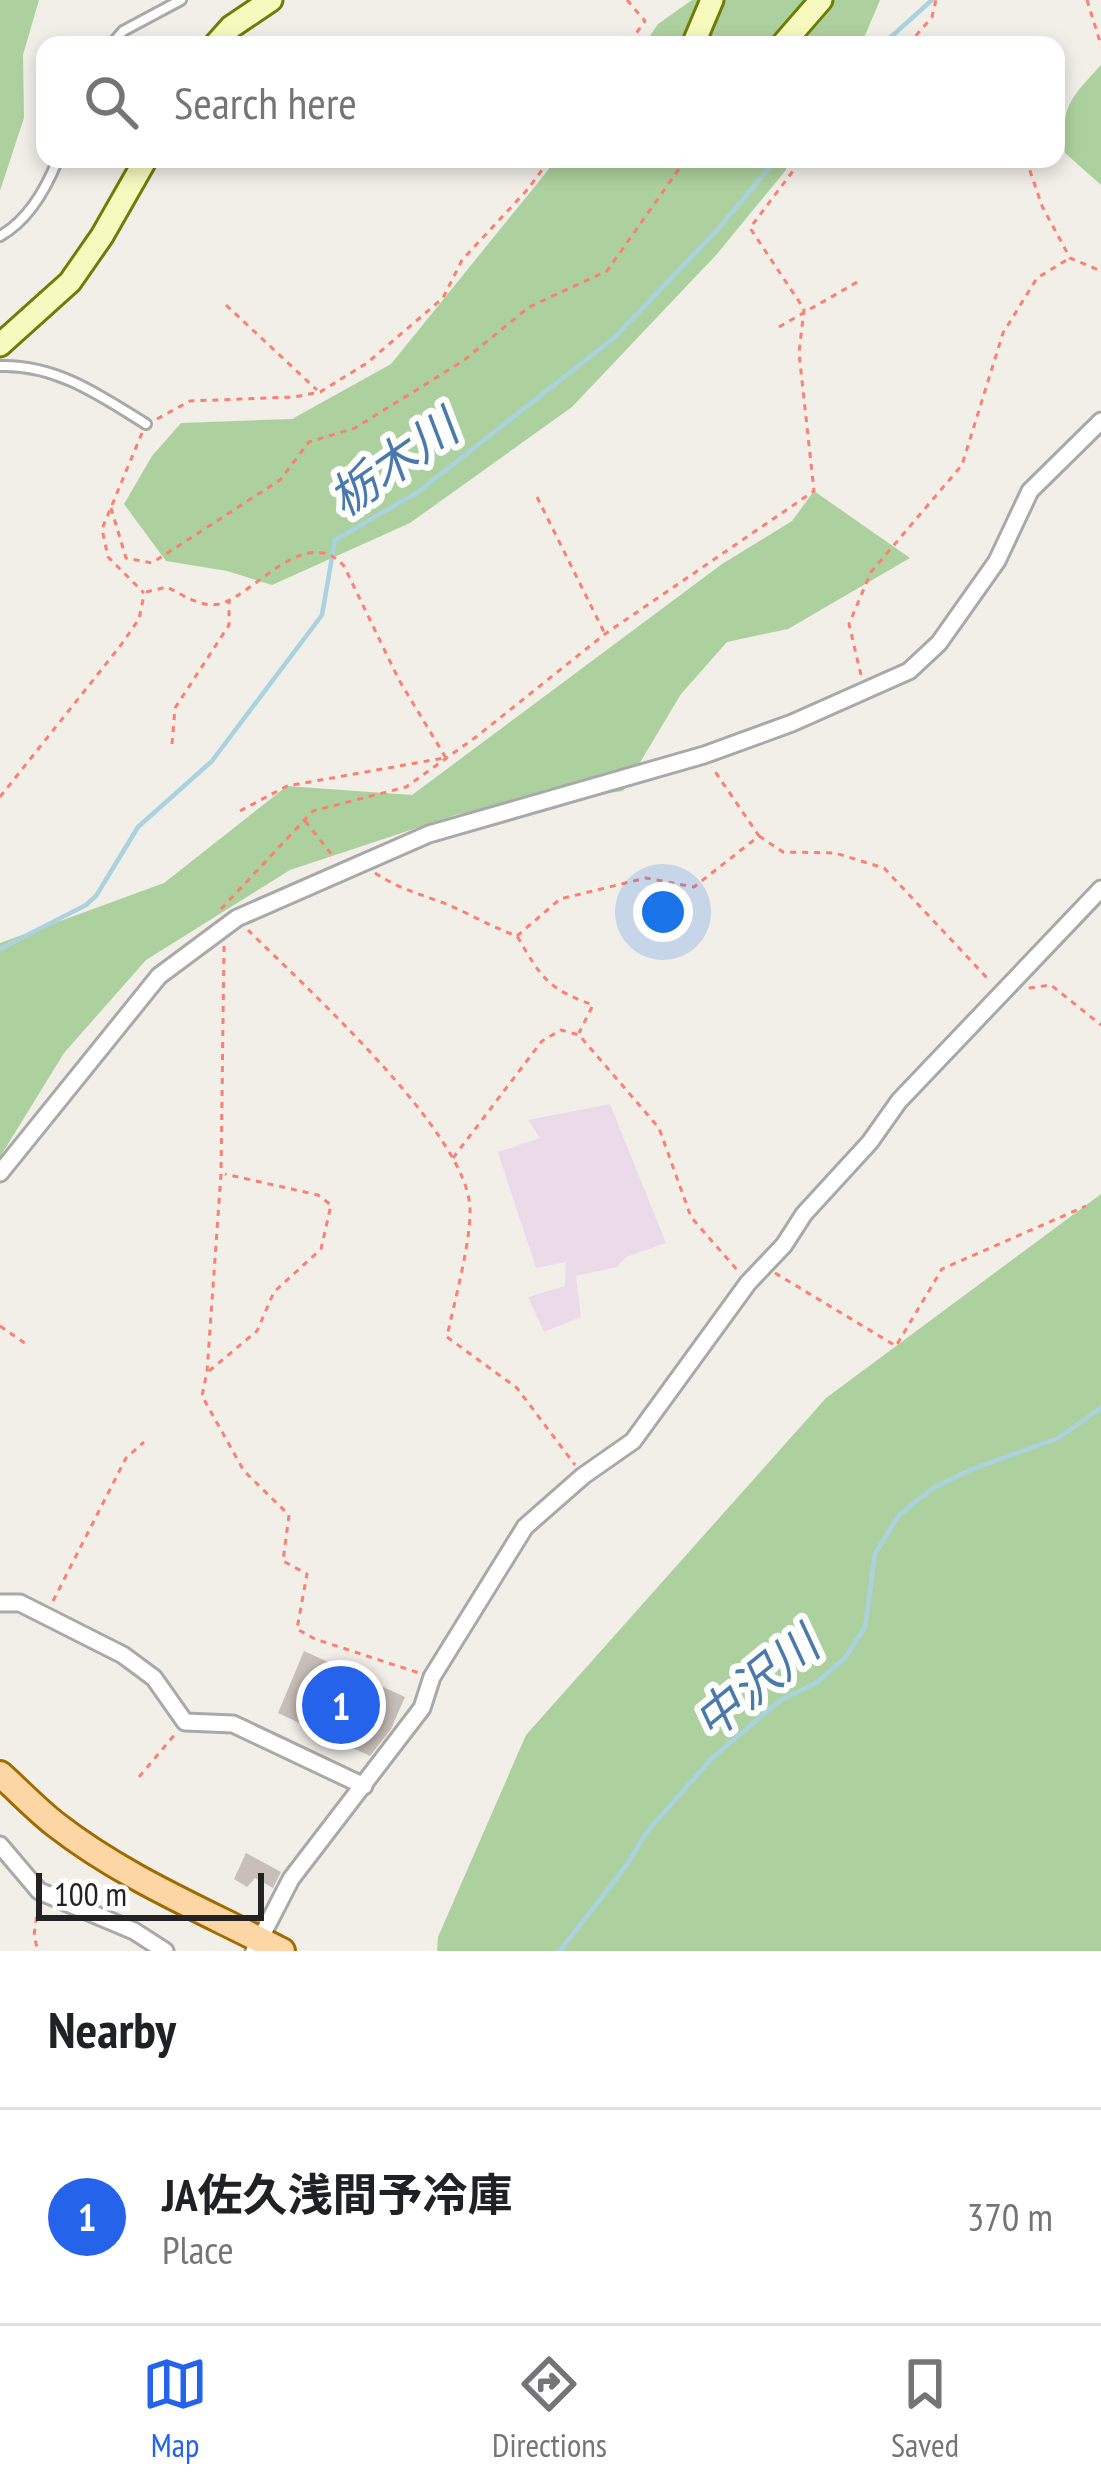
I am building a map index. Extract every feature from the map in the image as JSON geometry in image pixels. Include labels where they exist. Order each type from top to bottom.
[{"type":"main road","points":[[222,36],[271,0]]},
{"type":"main road","points":[[697,36],[712,0]]},
{"type":"main road","points":[[790,36],[821,0]]},
{"type":"main road","points":[[0,345],[70,282],[141,168]]},
{"type":"main road","points":[[0,1774],[55,1824],[105,1858],[265,1947]]},
{"type":"street","points":[[0,1172],[159,976],[227,918],[429,834],[704,755],[909,670],[939,643],[997,561],[1030,491],[1101,421]]},
{"type":"street","points":[[265,1947],[291,1879],[422,1708],[432,1677],[525,1527],[633,1441],[748,1283],[899,1102],[1101,890]]},
{"type":"street","points":[[0,1603],[20,1603],[123,1655],[154,1678],[185,1722],[232,1724],[364,1786]]},
{"type":"street","points":[[0,1845],[39,1891],[134,1931],[165,1951]]},
{"type":"lane","points":[[119,36],[181,0]]},
{"type":"lane","points":[[0,236],[16,228],[29,212],[53,168]]},
{"type":"lane","points":[[0,366],[67,378],[146,424]]},
{"type":"path","points":[[627,0],[645,21],[634,36]]},
{"type":"path","points":[[916,36],[932,17],[936,0]]},
{"type":"path","points":[[1087,0],[1101,45]]},
{"type":"path","points":[[144,593],[108,557],[102,529],[146,424],[190,401],[320,392],[367,363],[443,298],[462,260],[543,168]]},
{"type":"path","points":[[111,508],[127,558],[152,563],[280,480],[309,442],[355,428],[463,361],[529,307],[607,271],[680,168]]},
{"type":"path","points":[[432,1677],[297,1629],[307,1574],[283,1561],[290,1515],[244,1471],[202,1396],[221,1174],[227,918],[313,811],[406,787],[605,634],[814,491],[799,353],[804,309],[751,228],[795,168]]},
{"type":"path","points":[[1029,168],[1042,206],[1070,258],[1101,271]]},
{"type":"path","points":[[864,691],[849,624],[871,572],[962,465],[1004,333],[1036,278],[1070,258]]},
{"type":"path","points":[[779,327],[859,281]]},
{"type":"path","points":[[226,305],[320,392]]},
{"type":"path","points":[[538,497],[605,634]]},
{"type":"path","points":[[144,593],[167,586],[198,603],[221,604],[278,565],[316,553],[336,557],[399,680],[446,758]]},
{"type":"path","points":[[0,797],[121,645],[139,619],[144,593]]},
{"type":"path","points":[[172,744],[175,708],[229,626],[229,598]]},
{"type":"path","points":[[704,755],[759,836],[783,852],[836,854],[884,868],[1000,992],[1051,985],[1101,1024]]},
{"type":"path","points":[[239,811],[287,786],[446,758]]},
{"type":"path","points":[[304,820],[345,872]]},
{"type":"path","points":[[517,936],[560,899],[646,878],[694,886],[759,836]]},
{"type":"path","points":[[362,864],[402,891],[517,936],[556,992],[593,1005],[578,1035]]},
{"type":"path","points":[[227,918],[404,1087],[452,1159],[471,1207],[447,1337],[517,1388],[584,1476]]},
{"type":"path","points":[[452,1159],[542,1041],[562,1030],[578,1035],[658,1128],[691,1217],[748,1283]]},
{"type":"path","points":[[207,1372],[257,1331],[274,1292],[321,1249],[331,1205],[318,1195],[221,1174]]},
{"type":"path","points":[[764,1266],[896,1346],[942,1269],[1086,1206]]},
{"type":"path","points":[[0,1326],[29,1346]]},
{"type":"path","points":[[45,1616],[126,1458],[143,1442]]},
{"type":"path","points":[[139,1778],[185,1722]]},
{"type":"path","points":[[38,1951],[34,1936],[39,1891]]},
{"type":"shaded area","points":[[610,1104],[666,1243],[626,1257],[617,1267],[576,1276],[581,1317],[544,1332],[528,1297],[565,1286],[566,1262],[536,1268],[498,1152],[540,1138],[528,1120]]},
{"type":"green space","points":[[0,0],[39,0],[23,55],[24,118],[0,191]]},
{"type":"green space","points":[[692,0],[880,0],[865,36],[650,36],[658,24]]},
{"type":"green space","points":[[1101,65],[1101,185],[1065,153],[1066,113]]},
{"type":"green space","points":[[550,168],[786,168],[717,254],[572,407],[410,523],[272,585],[227,571],[166,561],[124,504],[152,456],[181,423],[292,419],[391,364]]},
{"type":"green space","points":[[814,491],[910,558],[788,629],[727,642],[681,694],[623,791],[459,814],[290,870],[146,960],[64,1053],[0,1157],[0,943],[164,883],[287,786],[412,795],[722,564],[792,521]]},
{"type":"green space","points":[[1101,1194],[1101,1951],[437,1951],[438,1937],[526,1735],[826,1398]]},
{"type":"building","points":[[304,1651],[405,1697],[391,1729],[370,1756],[278,1713]]},
{"type":"building","points":[[246,1853],[281,1872],[273,1888],[255,1878],[247,1887],[234,1879]]},
{"type":"waterway","name":"栃木川","points":[[892,36],[932,0]]},
{"type":"waterway","name":"栃木川","points":[[0,949],[86,905],[138,827],[212,761],[322,615],[335,540],[418,492],[615,337],[769,168]]},
{"type":"waterway","name":"中沢川","points":[[560,1951],[646,1833],[712,1758],[779,1701],[816,1683],[845,1658],[865,1627],[875,1554],[899,1515],[933,1488],[1058,1438],[1101,1408]]},
{"type":"place","name":"JA佐久浅間予冷庫","points":[[341,1705]]}]
